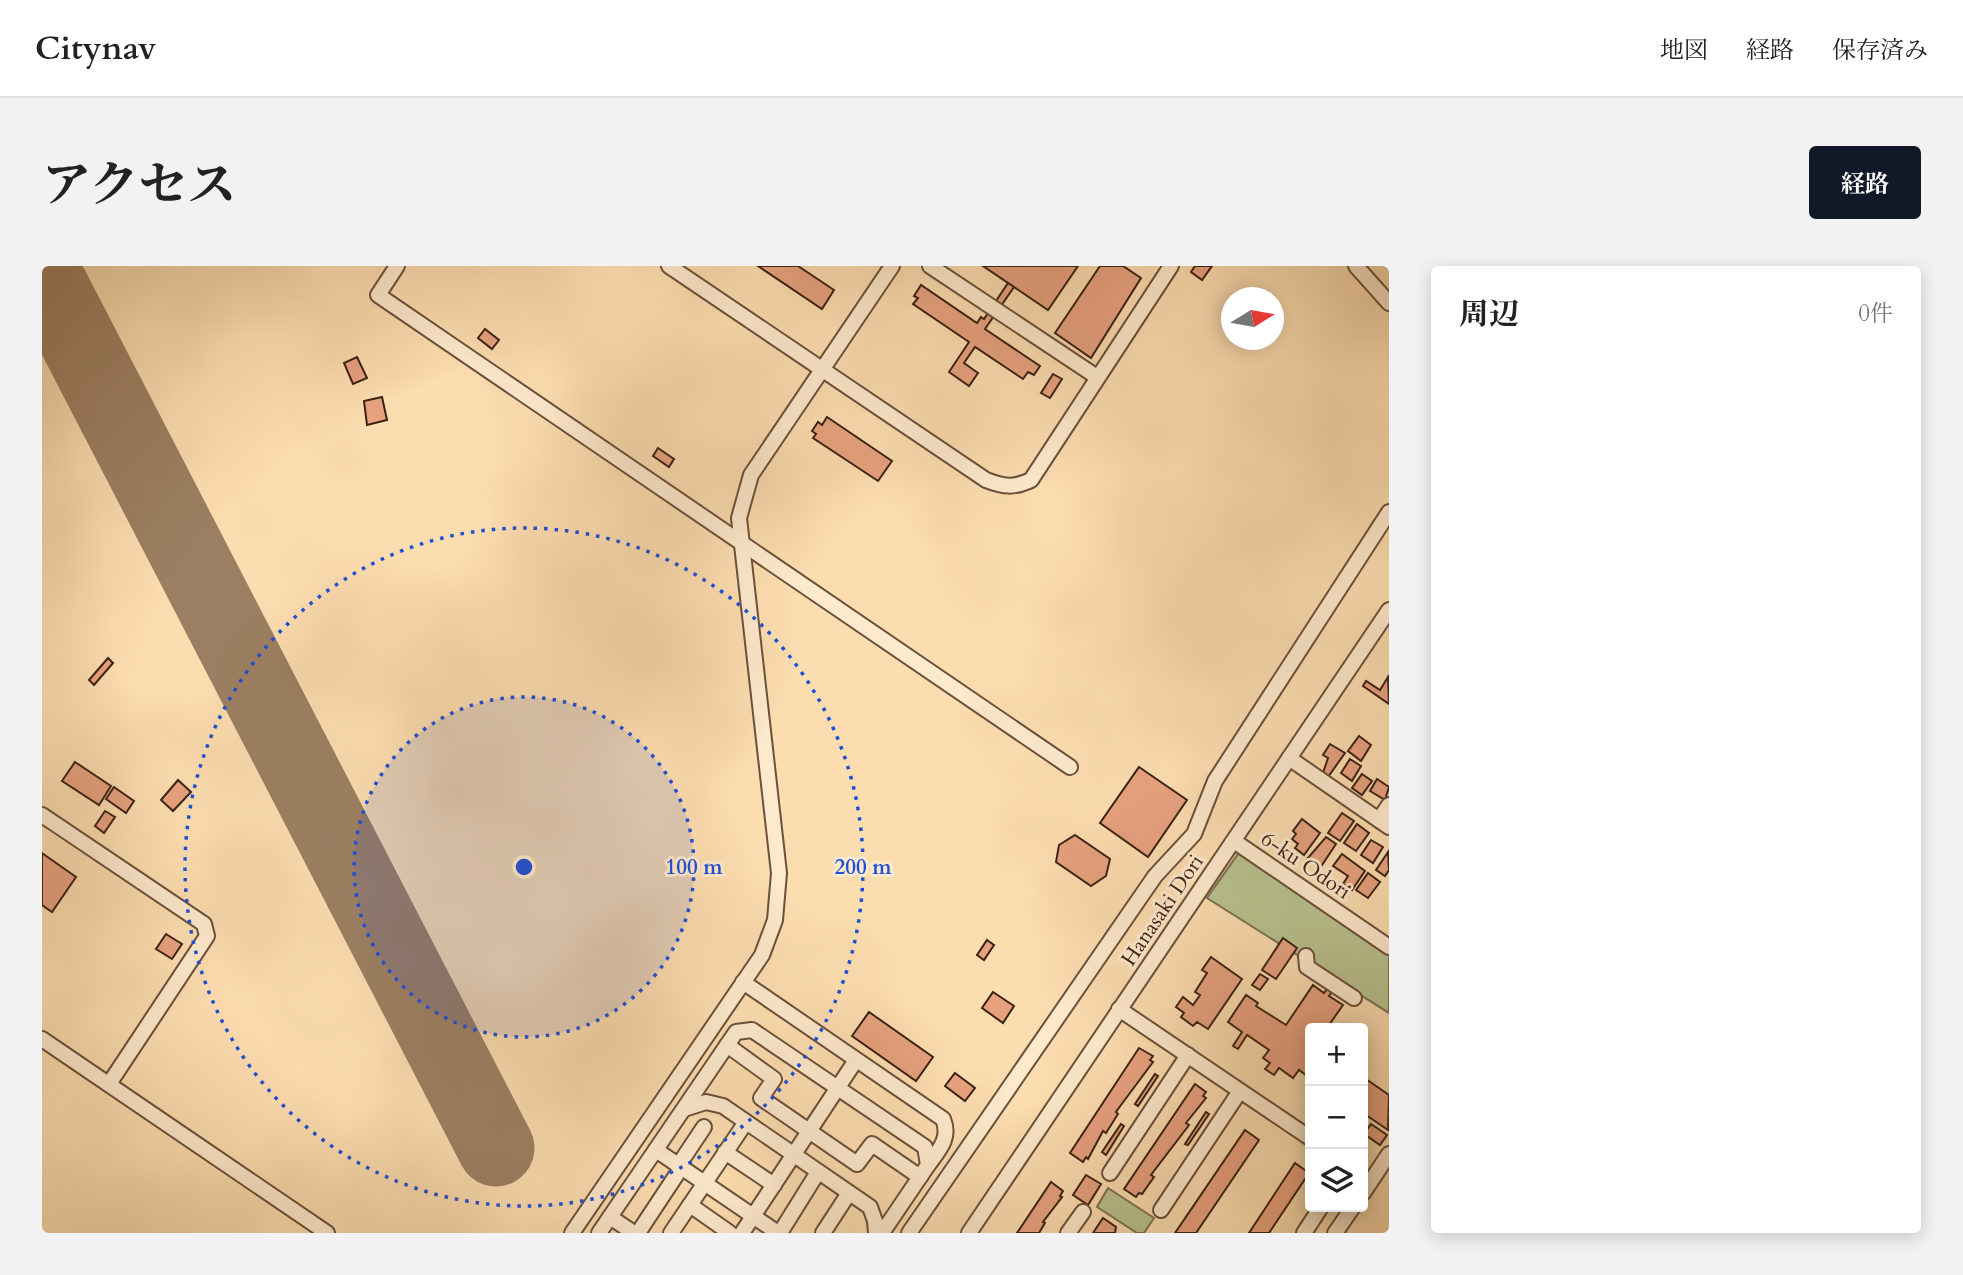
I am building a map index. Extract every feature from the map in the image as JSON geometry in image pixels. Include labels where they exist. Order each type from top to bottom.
[{"type":"street","points":[[397,266],[378,295],[1070,767]]},
{"type":"street","points":[[668,266],[986,480],[1004,487],[1017,487],[1031,480],[1171,266]]},
{"type":"street","points":[[572,1233],[743,982],[769,939],[779,873],[739,518],[751,475],[892,266]]},
{"type":"street","points":[[930,266],[1097,377]]},
{"type":"street","points":[[1356,266],[1389,303]]},
{"type":"street","points":[[909,1233],[1155,876],[1194,834],[1215,781],[1389,512]]},
{"type":"street","name":"Hanasaki Dori","points":[[969,1233],[1389,610]]},
{"type":"street","points":[[1289,758],[1384,823],[1389,805]]},
{"type":"street","points":[[42,815],[204,924],[207,936],[109,1084]]},
{"type":"street","name":"6-ku Odori","points":[[1234,841],[1389,947]]},
{"type":"street","points":[[1306,956],[1307,967],[1354,998]]},
{"type":"street","points":[[743,982],[943,1119],[948,1130],[944,1144],[882,1233]]},
{"type":"street","points":[[1119,1009],[1305,1135]]},
{"type":"street","points":[[599,1233],[736,1032],[752,1030],[925,1147],[924,1171]]},
{"type":"street","points":[[42,1039],[327,1233]]},
{"type":"street","points":[[727,1045],[774,1079],[761,1098],[857,1164],[872,1144],[924,1171]]},
{"type":"street","points":[[1110,1172],[1188,1055]]},
{"type":"street","points":[[741,1233],[856,1060]]},
{"type":"street","points":[[1161,1210],[1240,1091]]},
{"type":"street","points":[[684,1109],[706,1102],[723,1106],[870,1207],[876,1221],[876,1233]]},
{"type":"street","points":[[671,1233],[746,1122]]},
{"type":"street","points":[[610,1217],[636,1233],[680,1167],[700,1145],[704,1127]]},
{"type":"street","points":[[656,1150],[779,1233],[818,1171]]},
{"type":"street","points":[[725,1152],[774,1185]]},
{"type":"street","points":[[1368,1176],[1389,1154]]},
{"type":"street","points":[[823,1233],[849,1192]]},
{"type":"street","points":[[690,1205],[709,1227],[730,1233]]},
{"type":"street","points":[[1068,1233],[1083,1212]]},
{"type":"street","points":[[1304,1233],[1318,1212]]},
{"type":"street","points":[[1339,1232],[1350,1212]]},
{"type":"green space","points":[[1243,847],[1389,947],[1389,1013],[1207,898]]},
{"type":"green space","points":[[1108,1188],[1154,1218],[1144,1233],[1137,1233],[1097,1207]]},
{"type":"building","points":[[758,266],[798,266],[834,290],[822,309]]},
{"type":"building","points":[[983,266],[1078,266],[1048,310]]},
{"type":"building","points":[[1100,266],[1123,266],[1141,278],[1091,358],[1055,333]]},
{"type":"building","points":[[1195,266],[1212,266],[1202,280],[1191,272]]},
{"type":"building","points":[[1008,283],[1014,287],[985,329],[1040,366],[1034,375],[1028,372],[1023,379],[975,347],[964,363],[978,373],[969,386],[949,372],[969,342],[913,304],[918,298],[914,296],[921,285],[977,323],[981,317],[984,319]]},
{"type":"building","points":[[485,329],[499,340],[492,349],[478,338]]},
{"type":"building","points":[[357,357],[367,378],[353,384],[344,363]]},
{"type":"building","points":[[1053,374],[1062,379],[1050,398],[1041,393]]},
{"type":"building","points":[[382,397],[387,420],[367,425],[364,401]]},
{"type":"building","points":[[827,417],[892,461],[878,481],[813,438],[816,434],[812,431],[818,422],[822,425]]},
{"type":"building","points":[[658,448],[674,459],[669,467],[653,456]]},
{"type":"building","points":[[108,658],[113,663],[94,685],[89,680]]},
{"type":"building","points":[[1388,677],[1389,704],[1363,686],[1366,681],[1380,690]]},
{"type":"building","points":[[1359,736],[1371,745],[1361,761],[1348,751]]},
{"type":"building","points":[[1330,744],[1345,753],[1328,777],[1323,773],[1328,758],[1323,755]]},
{"type":"building","points":[[1350,759],[1361,766],[1352,781],[1341,773]]},
{"type":"building","points":[[75,762],[111,786],[99,805],[62,781]]},
{"type":"building","points":[[1139,767],[1187,800],[1148,857],[1100,823]]},
{"type":"building","points":[[1362,774],[1372,781],[1362,795],[1352,788]]},
{"type":"building","points":[[1377,779],[1389,787],[1385,800],[1370,791]]},
{"type":"building","points":[[178,780],[191,792],[173,811],[161,800]]},
{"type":"building","points":[[114,787],[134,801],[126,813],[106,799]]},
{"type":"building","points":[[105,811],[115,817],[104,833],[95,826]]},
{"type":"building","points":[[1342,813],[1354,821],[1340,841],[1328,833]]},
{"type":"building","points":[[1302,819],[1320,833],[1304,855],[1295,848],[1298,844],[1292,839],[1296,834],[1293,831]]},
{"type":"building","points":[[1357,824],[1369,833],[1356,851],[1344,843]]},
{"type":"building","points":[[1075,835],[1110,859],[1106,876],[1091,886],[1056,862],[1059,845]]},
{"type":"building","points":[[1326,837],[1336,844],[1320,868],[1307,859]]},
{"type":"building","points":[[1371,840],[1383,847],[1373,863],[1361,855]]},
{"type":"building","points":[[1388,852],[1389,870],[1385,876],[1376,870]]},
{"type":"building","points":[[42,853],[76,877],[52,912],[42,905]]},
{"type":"building","points":[[1342,854],[1365,871],[1352,890],[1343,884],[1348,876],[1333,866]]},
{"type":"building","points":[[1368,873],[1380,882],[1368,898],[1356,890]]},
{"type":"building","points":[[166,934],[182,944],[172,959],[156,949]]},
{"type":"building","points":[[1283,938],[1297,948],[1276,979],[1262,970]]},
{"type":"building","points":[[987,940],[994,945],[984,960],[977,955]]},
{"type":"building","points":[[1211,957],[1242,979],[1208,1029],[1197,1022],[1193,1026],[1181,1017],[1184,1013],[1176,1007],[1183,997],[1193,1005],[1200,995],[1195,992],[1207,973],[1202,970]]},
{"type":"building","points":[[1260,974],[1268,979],[1260,990],[1252,985]]},
{"type":"building","points":[[1313,985],[1324,993],[1327,989],[1332,992],[1329,996],[1343,1005],[1330,1023],[1305,1023],[1305,1074],[1299,1070],[1293,1078],[1279,1068],[1274,1075],[1265,1069],[1270,1063],[1263,1058],[1269,1050],[1247,1035],[1238,1049],[1233,1046],[1242,1032],[1228,1022],[1246,995],[1258,1003],[1256,1006],[1286,1025]]},
{"type":"building","points":[[993,992],[1014,1006],[1003,1023],[982,1008]]},
{"type":"building","points":[[869,1012],[933,1057],[916,1081],[852,1036]]},
{"type":"building","points":[[1139,1048],[1153,1056],[1150,1060],[1153,1062],[1116,1112],[1118,1114],[1106,1133],[1103,1131],[1088,1159],[1086,1157],[1083,1162],[1070,1153]]},
{"type":"building","points":[[955,1073],[975,1088],[965,1101],[945,1086]]},
{"type":"building","points":[[1155,1074],[1158,1076],[1138,1106],[1135,1104]]},
{"type":"building","points":[[1368,1080],[1389,1095],[1388,1130],[1368,1116]]},
{"type":"building","points":[[1195,1084],[1206,1092],[1203,1096],[1206,1098],[1151,1175],[1154,1177],[1142,1194],[1139,1193],[1136,1197],[1124,1189]]},
{"type":"building","points":[[1206,1112],[1209,1114],[1188,1145],[1185,1144]]},
{"type":"building","points":[[1121,1124],[1124,1126],[1106,1155],[1102,1152]]},
{"type":"building","points":[[1371,1124],[1387,1135],[1380,1145],[1368,1137]]},
{"type":"building","points":[[1245,1130],[1259,1140],[1196,1233],[1175,1233]]},
{"type":"building","points":[[1295,1163],[1305,1170],[1305,1179],[1269,1233],[1249,1233]]},
{"type":"building","points":[[1086,1175],[1101,1184],[1088,1205],[1073,1195]]},
{"type":"building","points":[[1051,1182],[1063,1191],[1060,1196],[1062,1197],[1043,1222],[1045,1223],[1039,1233],[1017,1233]]},
{"type":"building","points":[[1103,1218],[1116,1227],[1115,1233],[1093,1233]]},
{"type":"runway","points":[[42,271],[496,1148]]}]
